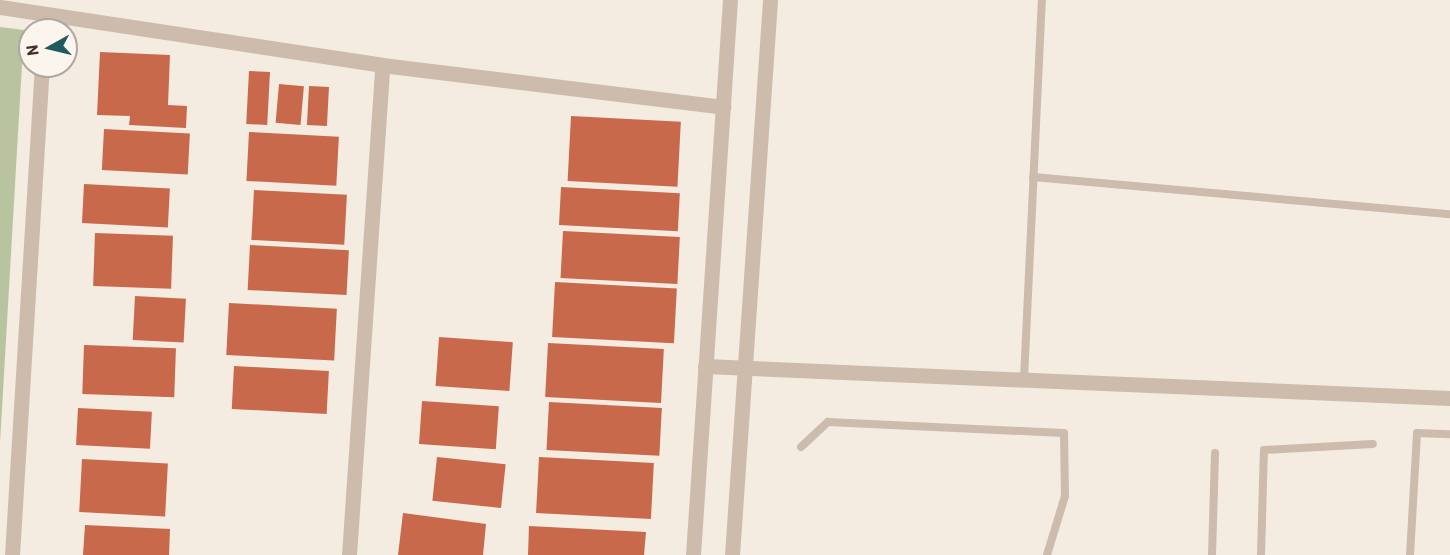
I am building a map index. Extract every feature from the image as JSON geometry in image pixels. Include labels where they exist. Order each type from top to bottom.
[{"type":"street","points":[[693,555],[730,0]]},
{"type":"street","points":[[732,555],[770,0]]},
{"type":"street","points":[[0,7],[382,65],[723,107]]},
{"type":"street","points":[[45,14],[45,18]]},
{"type":"street","points":[[349,555],[382,65]]},
{"type":"street","points":[[12,555],[41,78]]},
{"type":"street","points":[[705,366],[1450,398]]},
{"type":"lane","points":[[1024,379],[1042,0]]},
{"type":"lane","points":[[1033,177],[1450,214]]},
{"type":"lane","points":[[801,447],[828,422],[1064,433],[1065,496],[1047,555]]},
{"type":"lane","points":[[1410,555],[1417,433],[1450,434]]},
{"type":"lane","points":[[1261,555],[1264,450],[1373,444]]},
{"type":"lane","points":[[1212,555],[1215,453]]},
{"type":"green space","points":[[0,27],[18,29],[18,78],[21,78],[0,443]]},
{"type":"building","points":[[100,52],[170,55],[168,105],[187,106],[186,128],[129,125],[130,116],[97,115]]},
{"type":"building","points":[[249,71],[270,72],[267,125],[246,124]]},
{"type":"building","points":[[279,84],[304,86],[301,125],[276,123]]},
{"type":"building","points":[[309,86],[329,87],[327,126],[307,125]]},
{"type":"building","points":[[571,116],[681,122],[677,187],[568,181]]},
{"type":"building","points":[[104,129],[190,134],[188,174],[102,170]]},
{"type":"building","points":[[249,132],[339,137],[336,186],[246,181]]},
{"type":"building","points":[[84,184],[170,189],[168,227],[82,223]]},
{"type":"building","points":[[561,187],[680,193],[678,231],[559,225]]},
{"type":"building","points":[[254,190],[347,195],[344,245],[251,240]]},
{"type":"building","points":[[563,231],[680,237],[677,284],[561,278]]},
{"type":"building","points":[[95,233],[173,236],[171,289],[93,286]]},
{"type":"building","points":[[250,245],[349,250],[347,295],[248,290]]},
{"type":"building","points":[[555,282],[677,288],[674,343],[552,337]]},
{"type":"building","points":[[135,296],[186,299],[184,343],[133,340]]},
{"type":"building","points":[[229,303],[337,309],[334,361],[226,355]]},
{"type":"building","points":[[439,337],[513,342],[509,391],[436,386]]},
{"type":"building","points":[[548,343],[664,349],[661,403],[545,397]]},
{"type":"building","points":[[84,345],[176,348],[174,397],[82,394]]},
{"type":"building","points":[[234,366],[329,371],[327,414],[232,409]]},
{"type":"building","points":[[422,401],[499,406],[496,449],[419,444]]},
{"type":"building","points":[[549,402],[662,408],[659,456],[546,450]]},
{"type":"building","points":[[78,408],[152,412],[150,449],[76,445]]},
{"type":"building","points":[[437,457],[506,464],[501,508],[432,501]]},
{"type":"building","points":[[539,457],[654,463],[651,519],[536,513]]},
{"type":"building","points":[[82,459],[168,464],[165,516],[79,512]]},
{"type":"building","points":[[403,513],[486,524],[483,555],[398,555]]},
{"type":"building","points":[[85,525],[170,529],[169,555],[83,555]]},
{"type":"building","points":[[529,526],[646,532],[644,555],[528,555]]}]
